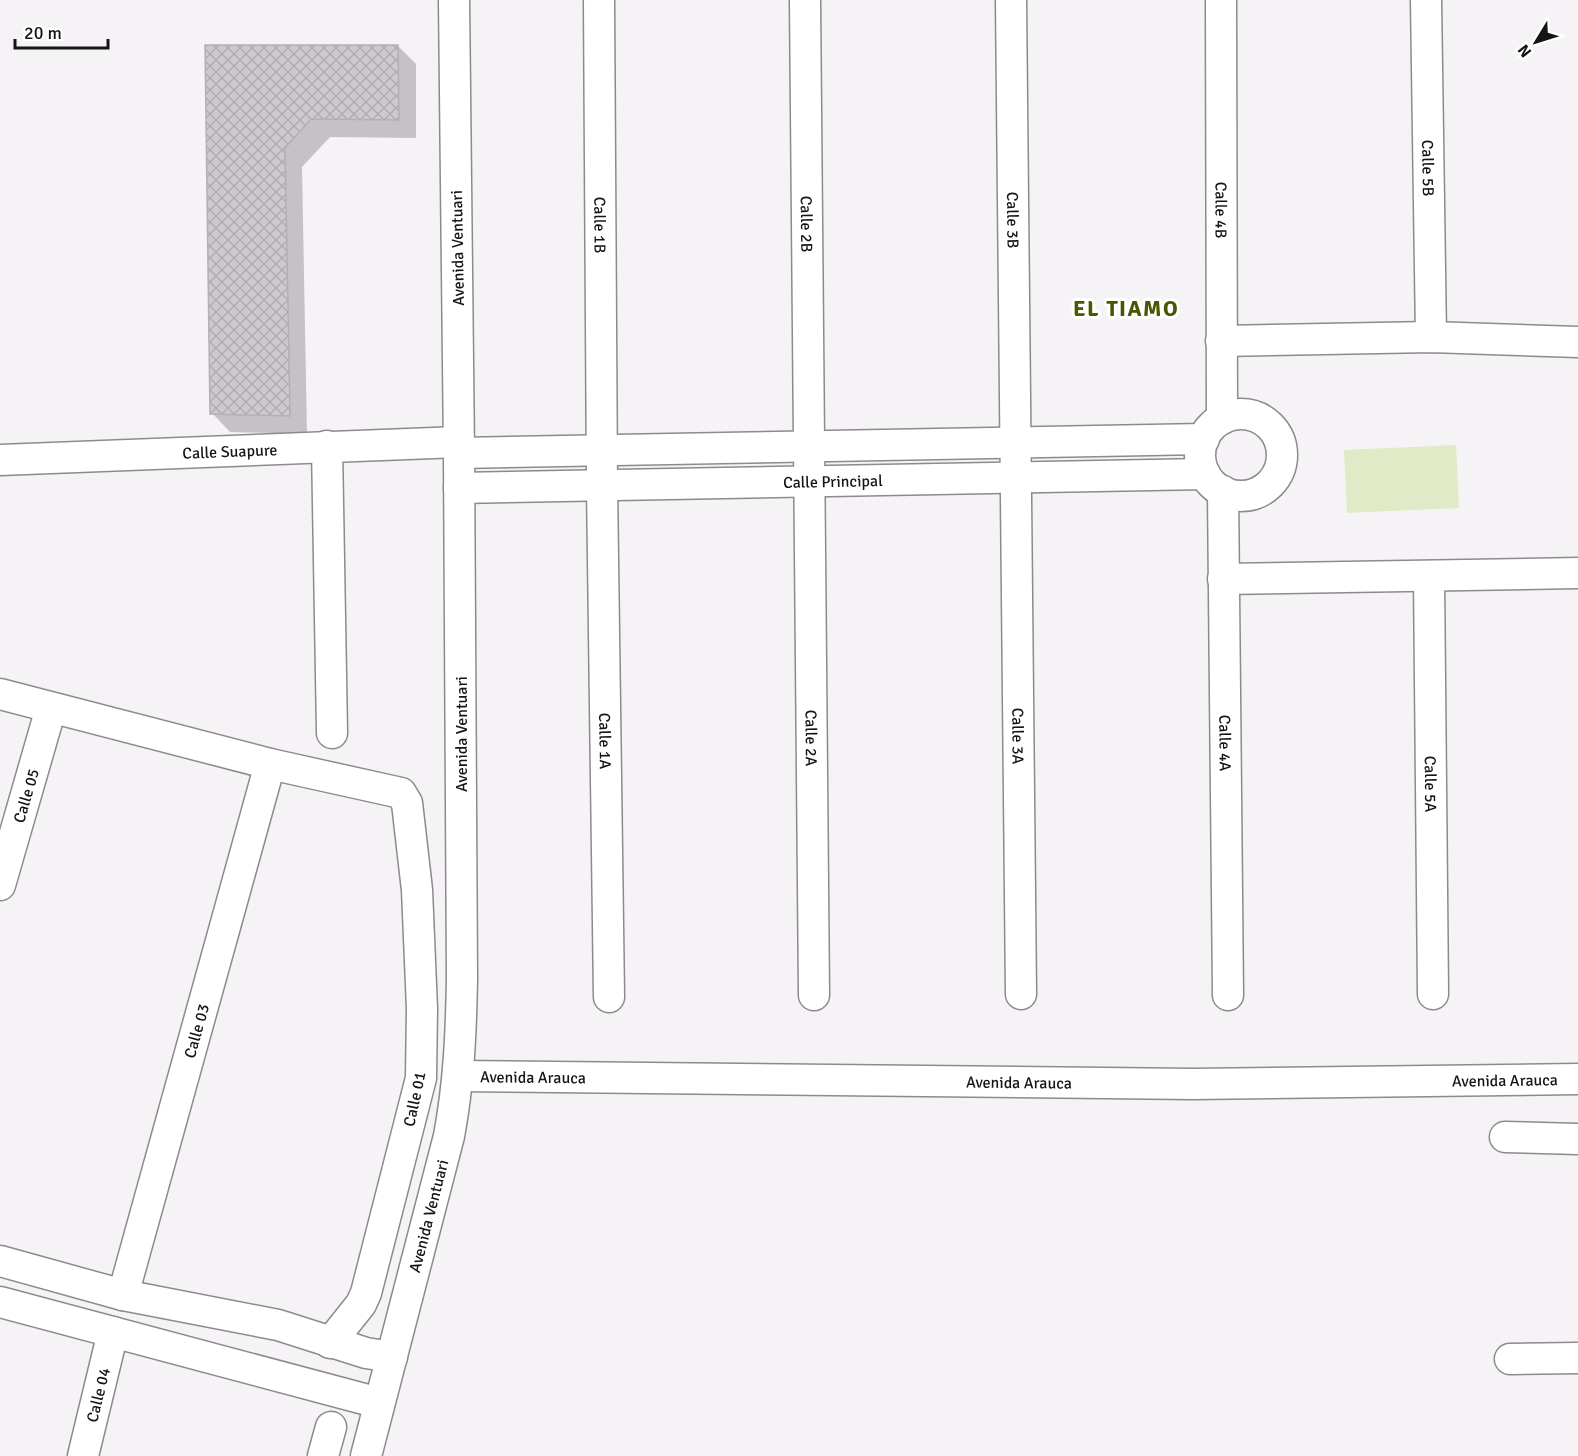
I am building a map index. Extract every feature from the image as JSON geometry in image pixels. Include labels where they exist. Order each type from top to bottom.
[{"type":"street","name":"Avenida Ventuari","points":[[366,1456],[449,1136],[459,1076],[462,979],[454,0]]},
{"type":"street","name":"Calle 1B","points":[[599,0],[602,486]]},
{"type":"street","name":"Calle 2B","points":[[805,0],[810,482]]},
{"type":"street","name":"Calle 3B","points":[[1011,0],[1015,478]]},
{"type":"street","name":"Calle 4B","points":[[1213,429],[1221,342],[1221,0]]},
{"type":"street","name":"Calle 5B","points":[[1426,0],[1431,337]]},
{"type":"street","points":[[1221,342],[1431,337],[1578,342]]},
{"type":"street","points":[[1235,414],[1248,414],[1272,427],[1283,451],[1282,465],[1277,477],[1268,487],[1257,494],[1244,497],[1230,495],[1214,483],[1202,466],[1200,452],[1213,429],[1235,414]]},
{"type":"street","points":[[459,448],[602,450],[1016,442],[1213,429]]},
{"type":"street","name":"Calle Suapure","points":[[0,460],[327,446],[459,448]]},
{"type":"street","points":[[327,446],[332,733]]},
{"type":"street","name":"Calle Principal","points":[[459,488],[1015,478],[1214,483]]},
{"type":"street","name":"Calle 3A","points":[[1015,478],[1021,994]]},
{"type":"street","name":"Calle 2A","points":[[810,482],[814,995]]},
{"type":"street","name":"Calle 4A","points":[[1214,483],[1223,579],[1228,995]]},
{"type":"street","name":"Calle 1A","points":[[602,486],[609,997]]},
{"type":"street","points":[[1223,579],[1578,573]]},
{"type":"street","name":"Calle 5A","points":[[1429,576],[1433,994]]},
{"type":"street","points":[[0,694],[270,764]]},
{"type":"street","name":"Calle 05","points":[[0,885],[51,708]]},
{"type":"street","name":"Calle 01","points":[[270,764],[401,793],[407,803],[417,890],[422,1009],[421,1078],[366,1293],[361,1304],[330,1343]]},
{"type":"street","name":"Calle 03","points":[[123,1295],[270,764]]},
{"type":"street","name":"Avenida Arauca","points":[[459,1076],[1193,1084],[1578,1079]]},
{"type":"street","points":[[1505,1137],[1578,1139]]},
{"type":"street","points":[[0,1261],[123,1295],[278,1325],[330,1343],[366,1353],[392,1357]]},
{"type":"street","points":[[0,1302],[379,1403]]},
{"type":"street","name":"Calle 04","points":[[83,1456],[113,1332]]},
{"type":"street","points":[[1510,1359],[1578,1358]]},
{"type":"street","points":[[323,1456],[331,1427]]},
{"type":"green space","points":[[1456,445],[1459,508],[1347,513],[1344,450]]},
{"type":"building","points":[[205,45],[398,45],[399,120],[311,119],[285,148],[290,416],[210,414]]},
{"type":"district","name":"EL TIAMO","points":[[1126,308]]}]
